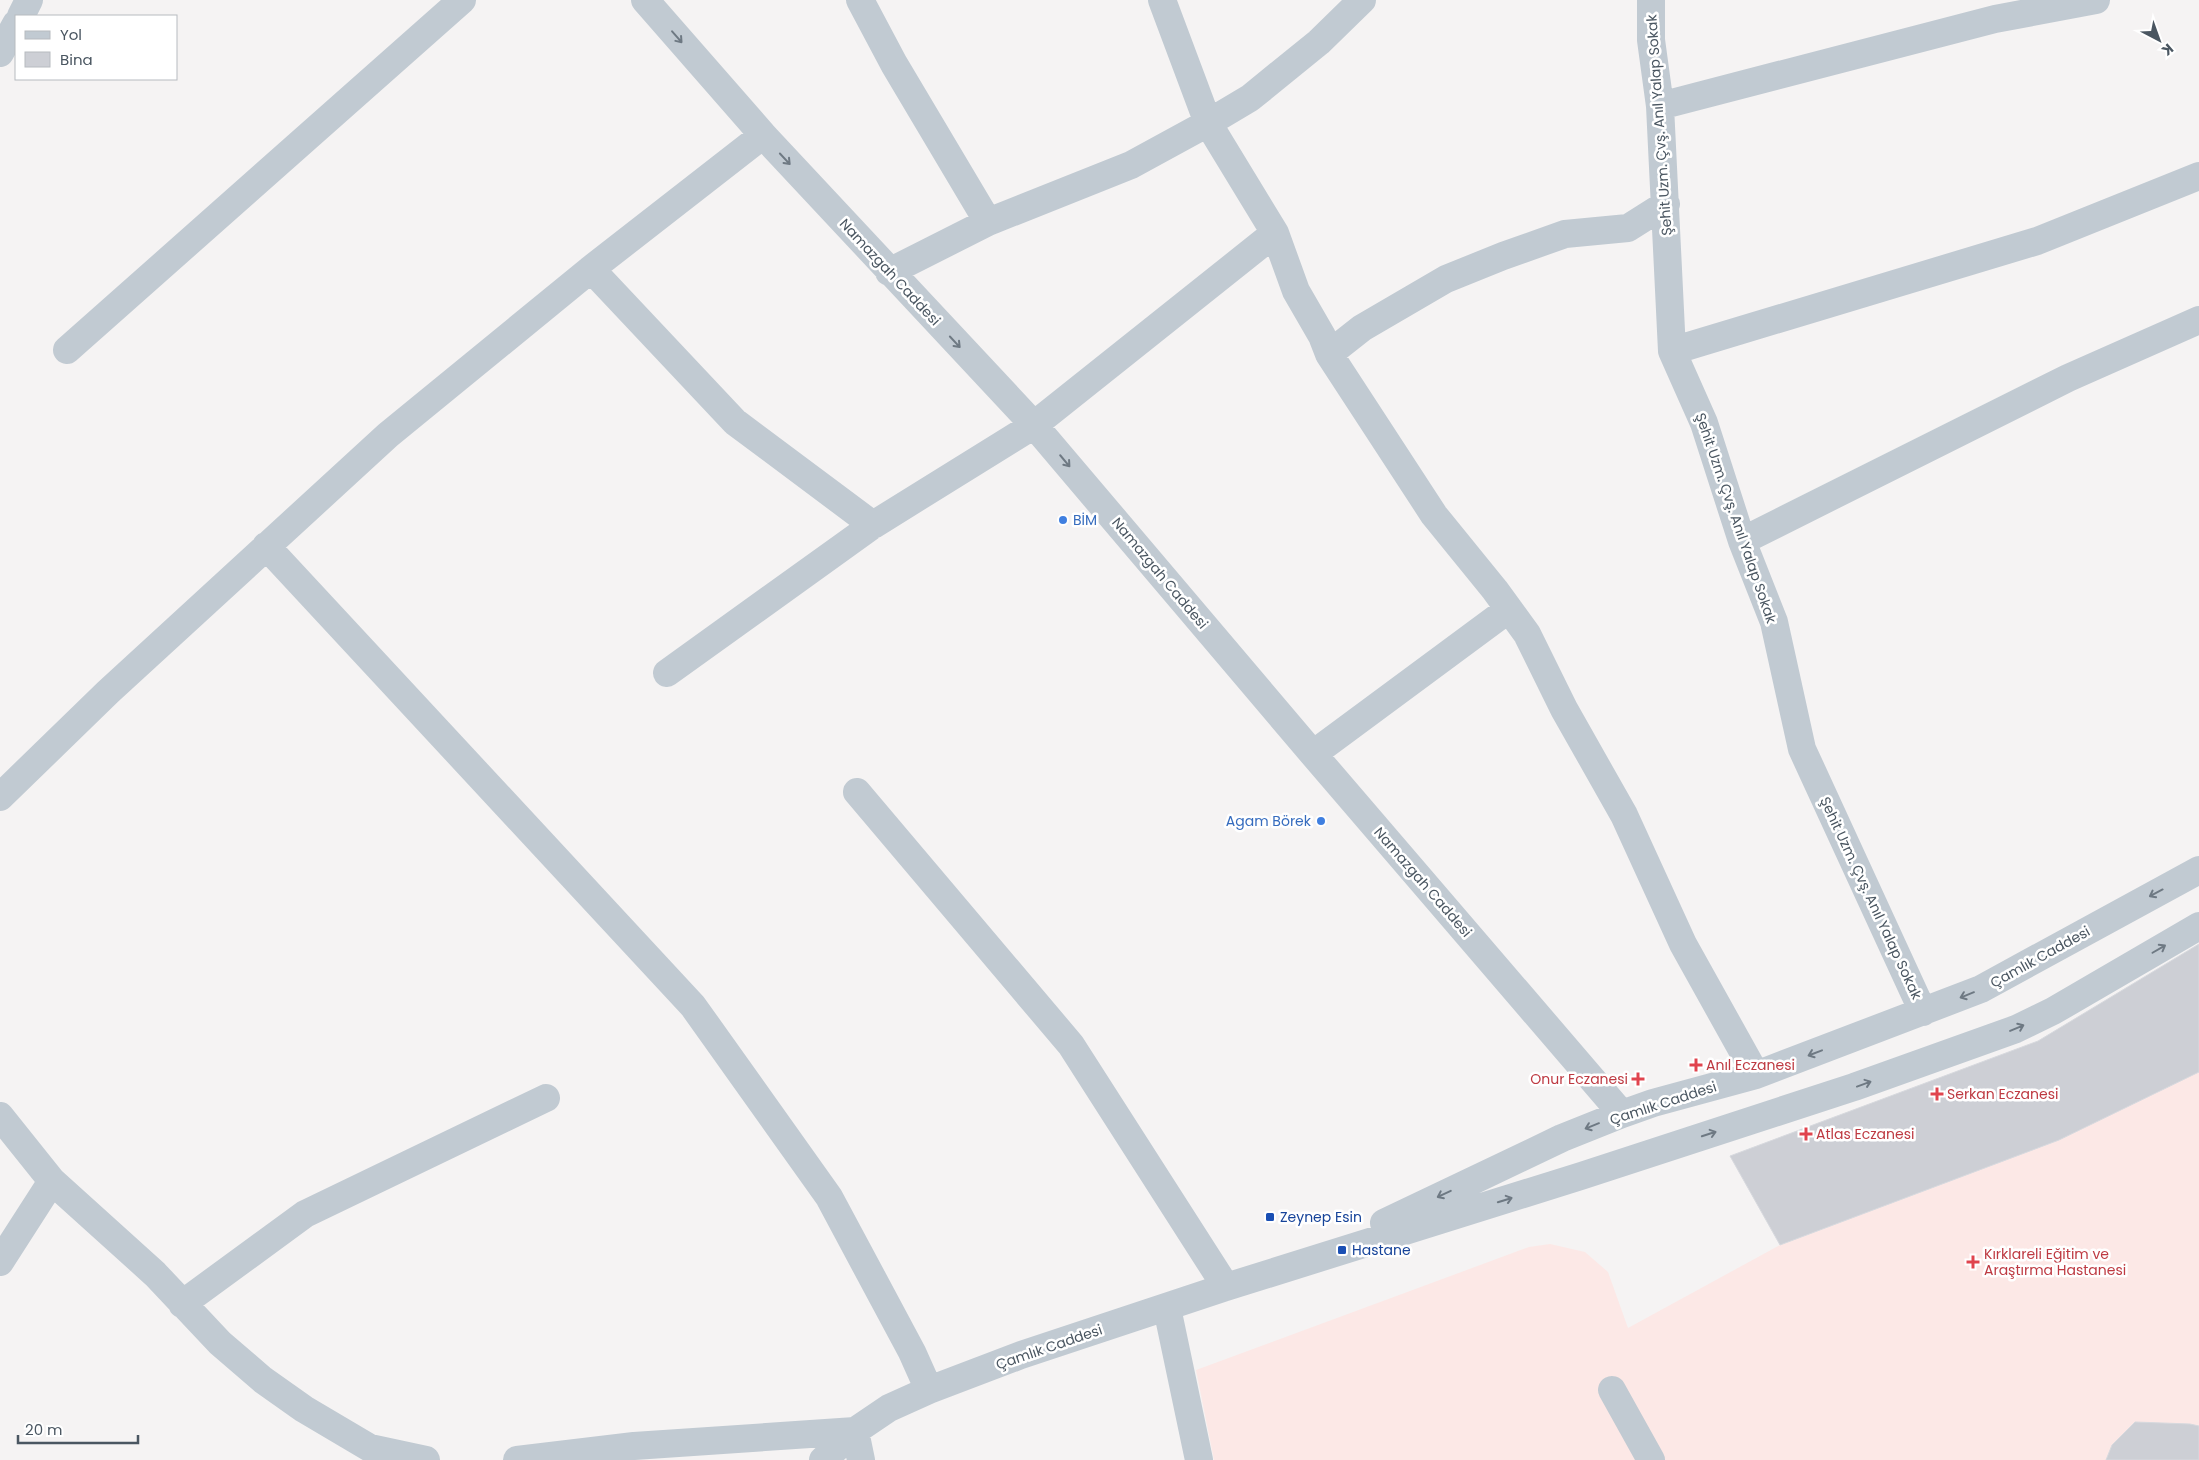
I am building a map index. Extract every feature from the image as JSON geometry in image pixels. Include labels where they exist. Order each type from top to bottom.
[{"type":"street","points":[[21,15],[29,0]]},
{"type":"street","points":[[67,350],[462,0]]},
{"type":"street","name":"Namazgah Caddesi","points":[[645,0],[762,135],[1034,425],[1622,1114]]},
{"type":"street","points":[[860,0],[894,64],[988,222]]},
{"type":"street","points":[[1162,0],[1208,123],[1275,232],[1296,291],[1322,336],[1329,354],[1434,515],[1527,634],[1564,709],[1624,815],[1683,944],[1756,1075]]},
{"type":"street","points":[[889,272],[988,222],[1131,165],[1208,123],[1250,98],[1319,42],[1362,0]]},
{"type":"street","name":"Şehit Uzm. Çvş. Anıl Yalap Sokak","points":[[1651,0],[1651,40],[1660,106],[1666,204],[1672,351],[1704,423],[1742,541],[1774,622],[1802,749],[1923,1012]]},
{"type":"street","points":[[1660,106],[1995,19],[2096,0]]},
{"type":"street","points":[[0,53],[15,26]]},
{"type":"street","points":[[0,797],[115,685],[388,436],[590,269],[762,135]]},
{"type":"street","points":[[1672,351],[2037,241],[2199,176]]},
{"type":"street","points":[[1329,354],[1362,328],[1446,278],[1565,234],[1628,228],[1666,204]]},
{"type":"street","points":[[667,673],[873,526],[1034,425],[1275,232]]},
{"type":"street","points":[[590,269],[735,422],[873,526]]},
{"type":"street","points":[[1742,541],[2068,378],[2199,320]]},
{"type":"street","points":[[266,546],[693,1006],[829,1197],[912,1352],[929,1390]]},
{"type":"street","points":[[1313,754],[1509,609]]},
{"type":"street","points":[[857,792],[1071,1045],[1226,1287]]},
{"type":"street","name":"Çamlık Caddesi","points":[[1292,1266],[1562,1138],[1653,1103],[1756,1075],[1981,989],[2199,870]]},
{"type":"street","name":"Çamlık Caddesi","points":[[823,1460],[855,1431],[889,1408],[929,1390],[1021,1355],[1226,1287],[1582,1176],[1854,1087],[2016,1029],[2053,1011],[2199,926]]},
{"type":"street","points":[[182,1304],[305,1214],[546,1098]]},
{"type":"street","points":[[0,1116],[52,1181],[156,1274],[220,1343],[263,1380],[304,1409],[370,1448],[426,1460]]},
{"type":"street","points":[[0,1262],[52,1181]]},
{"type":"street","points":[[1167,1308],[1199,1460]]},
{"type":"street","points":[[1612,1390],[1651,1460]]},
{"type":"street","points":[[516,1460],[634,1446],[855,1431],[861,1460]]},
{"type":"shaded area","name":"Kırklareli Eğitim ve Araştırma Hastanesi","points":[[2199,1067],[2199,1460],[1214,1460],[1196,1370],[1529,1247],[1550,1244],[1585,1252],[1608,1272],[1628,1328],[1780,1245],[2059,1140]]},
{"type":"building","points":[[2199,944],[2199,1072],[2059,1140],[1780,1245],[1730,1156],[2038,1041]]},
{"type":"building","points":[[2135,1422],[2199,1426],[2199,1460],[2106,1460],[2112,1445]]},
{"type":"place","name":"BİM","points":[[1063,520]]},
{"type":"place","name":"Agam Börek","points":[[1321,821]]},
{"type":"place","name":"Anıl Eczanesi","points":[[1696,1065]]},
{"type":"place","name":"Onur Eczanesi","points":[[1638,1079]]},
{"type":"place","name":"Serkan Eczanesi","points":[[1937,1094]]},
{"type":"place","name":"Atlas Eczanesi","points":[[1806,1134]]},
{"type":"place","name":"Zeynep Esin","points":[[1270,1217]]},
{"type":"place","name":"Hastane","points":[[1342,1250]]},
{"type":"place","name":"Kırklareli Eğitim ve Araştırma Hastanesi","points":[[1973,1262]]}]
